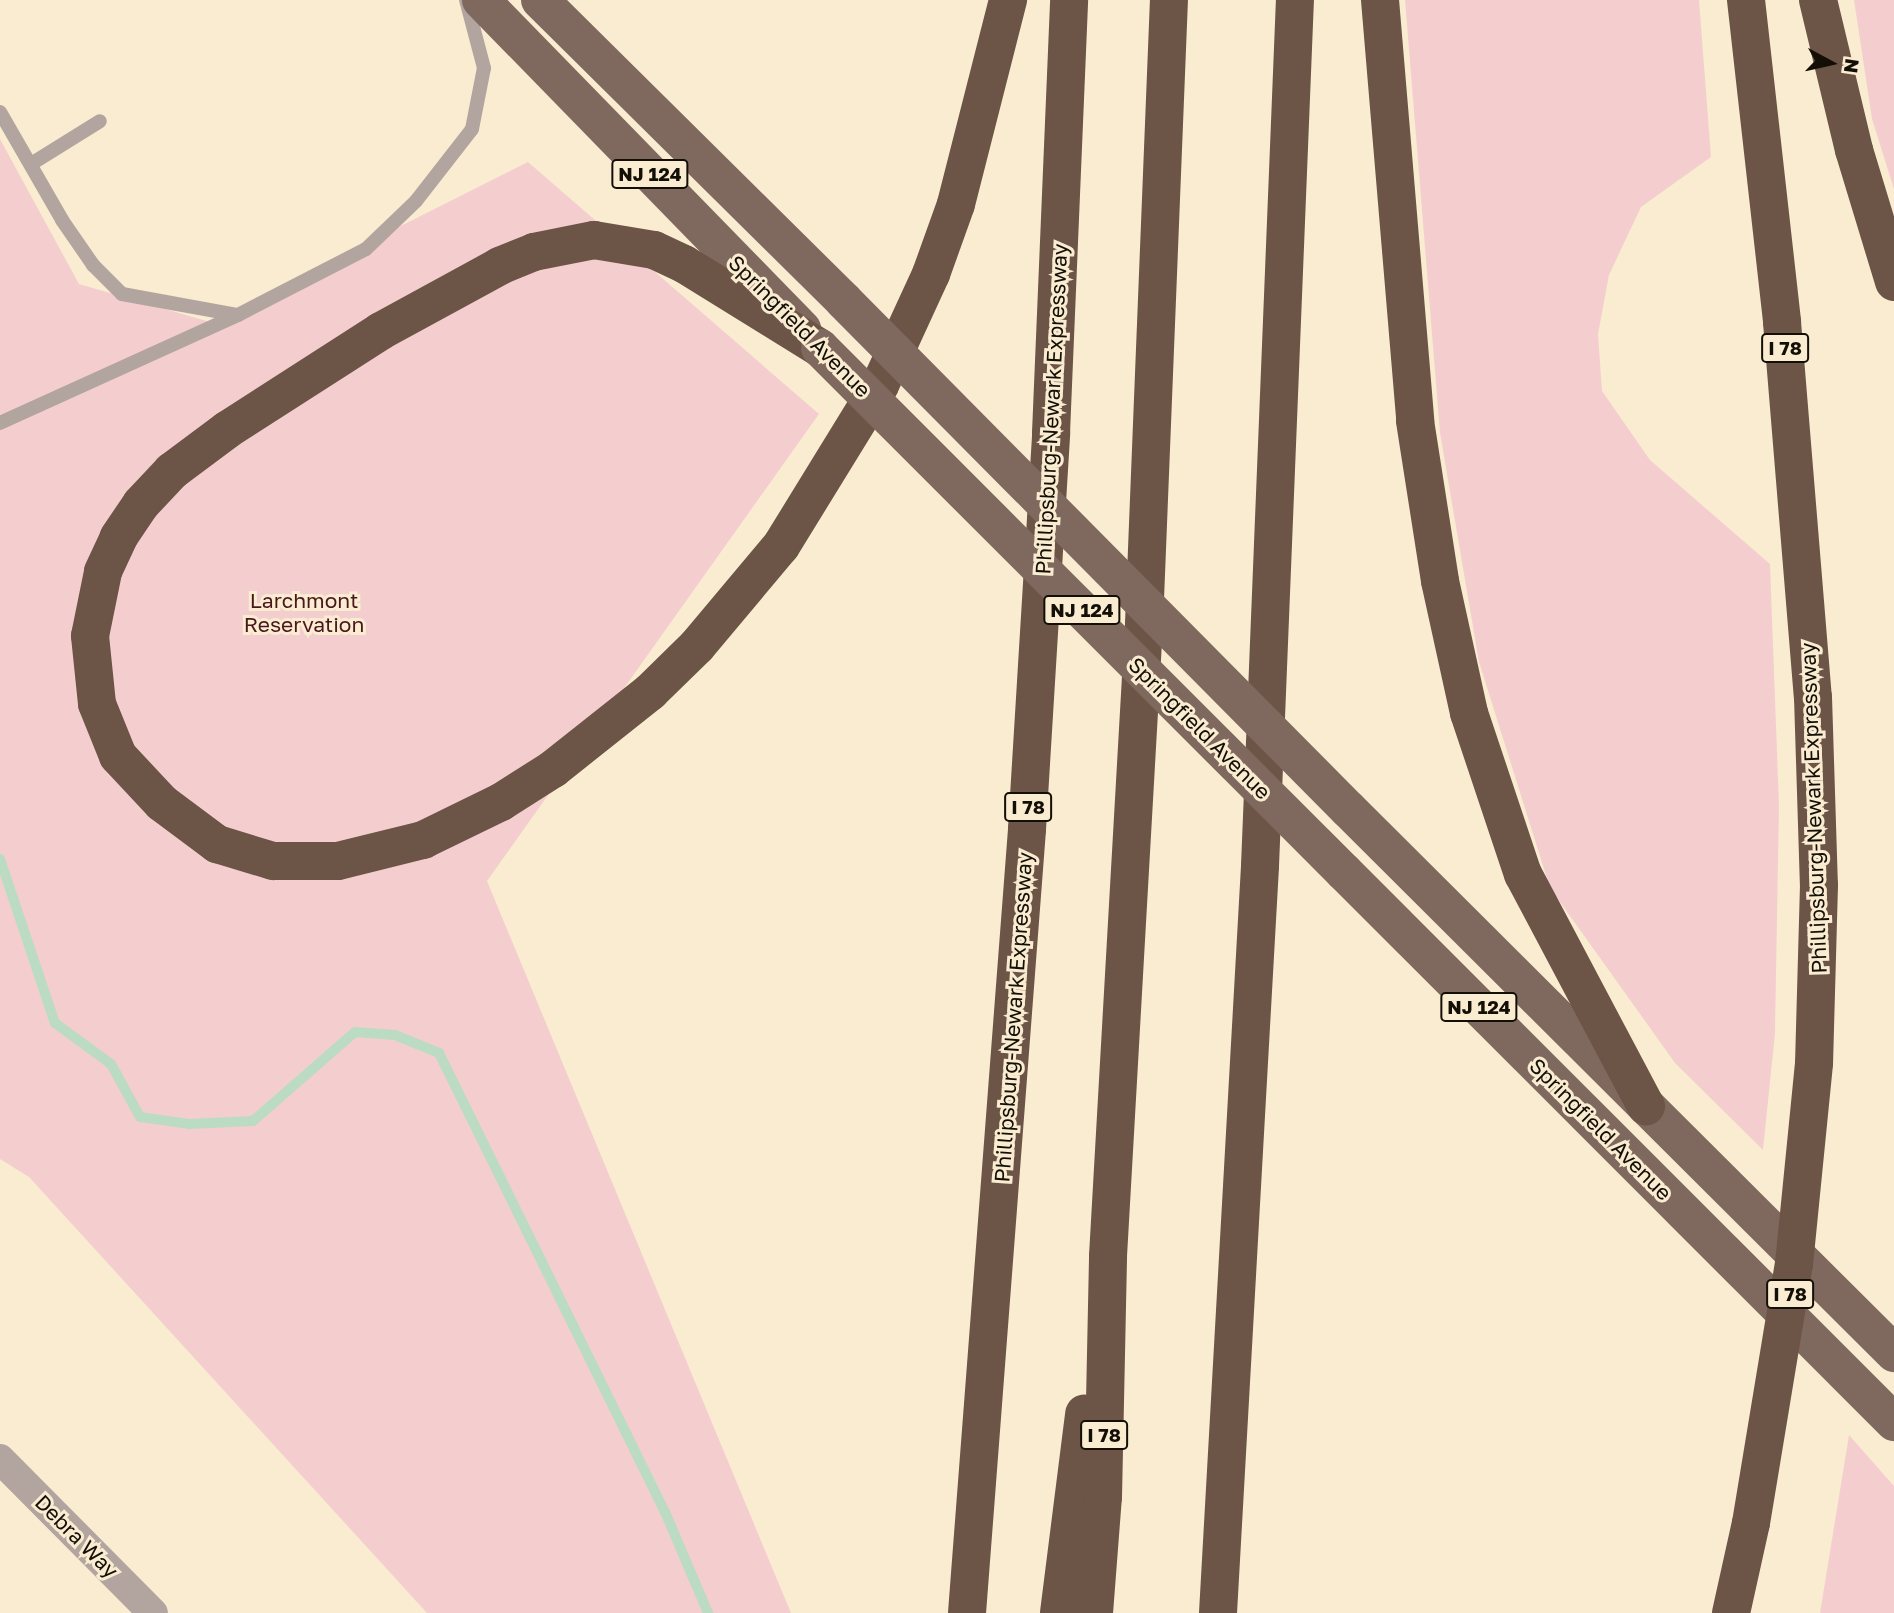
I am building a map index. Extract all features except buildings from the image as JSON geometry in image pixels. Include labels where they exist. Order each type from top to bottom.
[{"type":"highway","points":[[820,348],[684,264],[653,250],[594,240],[534,252],[500,266],[381,331],[227,430],[172,471],[119,537],[103,572],[90,636],[97,704],[118,756],[162,803],[218,844],[273,861],[338,861],[423,840],[460,824],[553,769],[631,708],[697,646],[781,546],[880,385],[932,274],[956,204],[1008,0]]},
{"type":"highway","name":"Phillipsburg-Newark Expressway","points":[[967,1613],[1030,789],[1051,433],[1069,0]]},
{"type":"highway","name":"I 78","points":[[1094,1613],[1103,1497],[1108,1256],[1144,624],[1168,0]]},
{"type":"highway","points":[[1218,1613],[1260,879],[1295,0]]},
{"type":"highway","points":[[1380,0],[1415,421],[1440,581],[1469,713],[1522,874],[1646,1106]]},
{"type":"highway","name":"Phillipsburg-Newark Expressway","points":[[1731,1613],[1751,1523],[1794,1265],[1814,1063],[1819,885],[1812,683],[1782,322],[1746,0]]},
{"type":"highway","points":[[1818,0],[1850,138],[1894,282]]},
{"type":"highway","points":[[1059,1613],[1108,1256]]},
{"type":"highway","points":[[1745,1613],[1751,1523]]},
{"type":"main road","name":"Springfield Avenue","points":[[481,0],[820,348],[1894,1422]]},
{"type":"main road","name":"NJ 124","points":[[540,0],[1894,1353]]},
{"type":"street","name":"Debra Way","points":[[0,1459],[153,1613]]},
{"type":"lane","points":[[0,423],[238,315],[366,249],[416,201],[472,130],[484,68],[466,0]]},
{"type":"lane","points":[[0,112],[93,265],[122,294],[238,315]]},
{"type":"lane","points":[[31,164],[100,121]]},
{"type":"green space","points":[[1405,0],[1699,0],[1711,157],[1641,207],[1609,275],[1598,334],[1602,391],[1650,460],[1770,564],[1779,806],[1775,1033],[1763,1150],[1675,1063],[1550,888],[1479,662],[1440,433]]},
{"type":"green space","points":[[1854,0],[1894,0],[1894,189],[1872,119]]},
{"type":"green space","name":"Larchmont Reservation","points":[[0,139],[79,284],[210,322],[528,162],[819,414],[487,881],[791,1613],[427,1613],[29,1177],[0,1159]]},
{"type":"green space","points":[[1849,1435],[1894,1486],[1894,1613],[1820,1613]]},
{"type":"waterway","points":[[0,859],[55,1023],[111,1064],[140,1117],[189,1124],[253,1121],[355,1032],[395,1035],[439,1053],[665,1512],[708,1613]]}]
